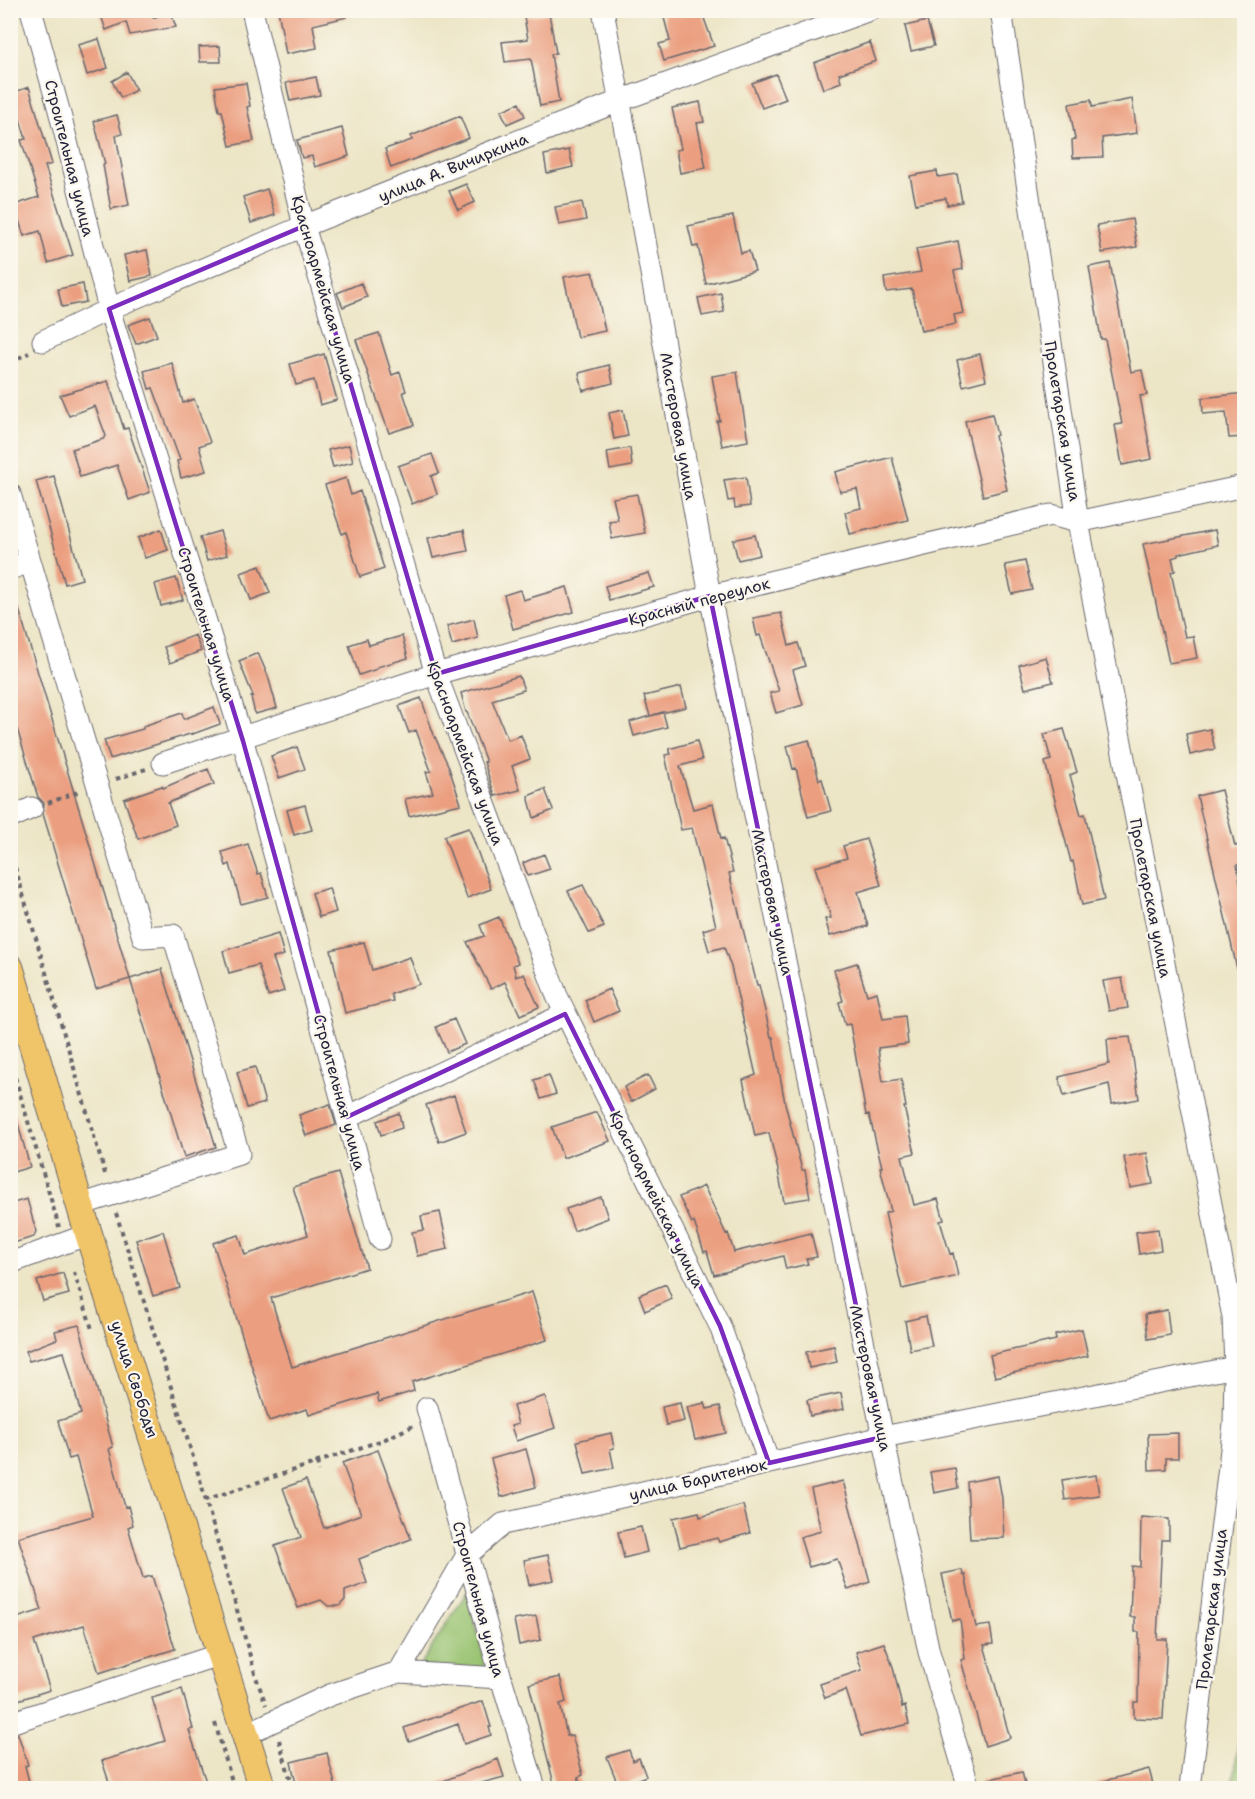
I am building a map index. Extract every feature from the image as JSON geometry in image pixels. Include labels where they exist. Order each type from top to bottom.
[{"type":"main road","name":"улица Свободы","points":[[10,968],[80,1205],[262,1788]]},
{"type":"street","name":"Строительная улица","points":[[31,10],[59,110],[108,309],[242,739],[380,1239]]},
{"type":"street","name":"Красноармейская улица","points":[[252,10],[304,226],[436,674],[557,996],[720,1326],[769,1463]]},
{"type":"street","name":"Мастеровая улица","points":[[603,10],[711,596],[883,1437],[929,1652],[969,1788]]},
{"type":"street","name":"улица А. Вичиркина","points":[[43,341],[108,309],[304,226],[620,102],[870,10]]},
{"type":"street","name":"Пролетарская улица","points":[[1001,10],[1078,522],[1233,1317],[1240,1363],[1234,1425],[1236,1478],[1190,1788]]},
{"type":"street","name":"Красный переулок","points":[[164,764],[436,674],[711,596],[1051,515],[1078,522],[1245,486]]},
{"type":"street","points":[[10,494],[143,937],[173,936],[239,1154],[80,1205]]},
{"type":"street","points":[[10,569],[30,562]]},
{"type":"street","points":[[10,818],[32,808]]},
{"type":"street","points":[[347,1117],[565,1014]]},
{"type":"street","points":[[10,1263],[89,1234]]},
{"type":"street","name":"улица Баритенюк","points":[[399,1672],[467,1556],[503,1524],[883,1437],[1240,1363]]},
{"type":"street","name":"Строительная улица","points":[[429,1413],[501,1678],[535,1788]]},
{"type":"street","points":[[10,1723],[221,1654]]},
{"type":"street","points":[[246,1734],[330,1695],[399,1672],[501,1678]]},
{"type":"path","points":[[10,849],[111,1195],[206,1500],[256,1677],[293,1788]]},
{"type":"path","points":[[10,1060],[60,1228]]},
{"type":"path","points":[[206,1500],[383,1440],[429,1413]]},
{"type":"path","points":[[317,1462],[319,1471]]},
{"type":"highlighted area","points":[[304,226],[436,674],[710,596],[883,1437],[769,1463],[720,1326],[565,1014],[347,1117],[243,741],[109,309]]},
{"type":"green space","points":[[467,1592],[485,1661],[483,1669],[419,1667]]},
{"type":"green space","points":[[1244,1693],[1244,1788],[1233,1788]]},
{"type":"building","points":[[99,10],[153,10],[151,13],[153,18],[170,11],[176,27],[130,35],[126,22],[106,30]]},
{"type":"building","points":[[278,10],[346,10],[347,17],[313,25],[317,48],[286,54]]},
{"type":"building","points":[[662,10],[701,10],[714,46],[664,61],[659,44],[670,41]]},
{"type":"building","points":[[549,13],[556,53],[551,54],[559,102],[540,106],[531,59],[505,62],[502,42],[528,39],[524,17]]},
{"type":"building","points":[[927,21],[934,46],[911,51],[905,26]]},
{"type":"building","points":[[99,39],[108,68],[87,75],[78,45]]},
{"type":"building","points":[[870,42],[876,61],[839,74],[841,82],[823,89],[814,63]]},
{"type":"building","points":[[220,46],[221,62],[200,62],[199,47]]},
{"type":"building","points":[[127,72],[136,90],[121,98],[112,81]]},
{"type":"building","points":[[776,74],[786,99],[762,108],[752,83]]},
{"type":"building","points":[[316,77],[320,95],[290,101],[286,83]]},
{"type":"building","points":[[246,83],[250,106],[247,107],[254,141],[230,146],[222,111],[219,111],[215,87]]},
{"type":"building","points":[[29,87],[52,164],[45,166],[73,255],[48,263],[40,231],[24,236],[14,205],[39,197],[21,140],[26,139],[12,93]]},
{"type":"building","points":[[1132,99],[1137,133],[1102,138],[1103,157],[1073,158],[1072,140],[1075,139],[1069,104],[1091,100],[1092,107]]},
{"type":"building","points":[[700,102],[704,122],[697,123],[706,168],[680,173],[676,150],[681,149],[672,108]]},
{"type":"building","points":[[519,103],[525,116],[507,124],[501,111]]},
{"type":"building","points":[[117,115],[122,134],[116,136],[129,205],[111,209],[103,165],[105,164],[94,121]]},
{"type":"building","points":[[460,116],[469,138],[391,168],[385,149],[412,140],[411,136]]},
{"type":"building","points":[[342,128],[349,156],[315,167],[312,156],[302,158],[297,140]]},
{"type":"building","points":[[569,150],[573,167],[547,173],[544,155]]},
{"type":"building","points":[[937,171],[938,177],[957,174],[962,202],[947,205],[946,198],[916,204],[910,176]]},
{"type":"building","points":[[466,184],[475,202],[458,210],[449,191]]},
{"type":"building","points":[[267,189],[275,215],[251,223],[243,197]]},
{"type":"building","points":[[582,202],[586,220],[559,225],[555,207]]},
{"type":"building","points":[[733,216],[741,253],[749,251],[755,271],[706,284],[698,246],[693,247],[688,226]]},
{"type":"building","points":[[1132,219],[1137,247],[1102,253],[1097,225]]},
{"type":"building","points":[[958,241],[963,269],[954,271],[963,313],[954,315],[956,324],[921,331],[912,289],[886,292],[884,278],[921,272],[916,249]]},
{"type":"building","points":[[147,250],[152,276],[130,281],[124,255]]},
{"type":"building","points":[[1110,263],[1131,372],[1142,370],[1147,395],[1140,396],[1152,459],[1122,465],[1115,425],[1122,424],[1105,339],[1101,339],[1089,267]]},
{"type":"building","points":[[593,272],[605,331],[577,337],[564,277]]},
{"type":"building","points":[[361,283],[367,297],[343,307],[337,293]]},
{"type":"building","points":[[83,284],[86,302],[62,307],[58,289]]},
{"type":"building","points":[[721,293],[724,312],[702,316],[698,298]]},
{"type":"building","points":[[150,317],[157,336],[136,344],[128,325]]},
{"type":"building","points":[[379,333],[392,375],[400,372],[406,391],[403,392],[414,425],[389,433],[356,340]]},
{"type":"building","points":[[324,354],[337,400],[320,405],[314,380],[296,385],[290,364]]},
{"type":"building","points":[[980,354],[986,380],[963,386],[957,360]]},
{"type":"building","points":[[172,363],[183,403],[194,399],[210,442],[199,446],[206,471],[181,478],[177,461],[180,460],[153,388],[149,389],[144,371]]},
{"type":"building","points":[[609,365],[613,383],[583,391],[579,373]]},
{"type":"building","points":[[737,372],[748,441],[722,446],[712,376]]},
{"type":"building","points":[[108,381],[124,429],[128,428],[150,492],[129,500],[117,465],[80,477],[72,449],[106,436],[95,406],[69,416],[60,395]]},
{"type":"building","points":[[1245,393],[1245,437],[1229,438],[1226,412],[1203,414],[1202,398]]},
{"type":"building","points":[[623,410],[628,436],[614,439],[609,413]]},
{"type":"building","points":[[992,414],[1007,490],[983,496],[965,421]]},
{"type":"building","points":[[349,445],[353,462],[333,467],[328,450]]},
{"type":"building","points":[[630,448],[632,466],[610,470],[607,452]]},
{"type":"building","points":[[432,454],[439,473],[431,476],[437,494],[412,504],[398,466]]},
{"type":"building","points":[[892,457],[908,520],[850,534],[845,512],[861,508],[857,489],[840,492],[835,472]]},
{"type":"building","points":[[54,476],[82,579],[65,584],[36,481]]},
{"type":"building","points":[[746,477],[750,506],[735,508],[734,500],[728,501],[724,480]]},
{"type":"building","points":[[346,478],[351,495],[360,491],[384,569],[360,577],[346,532],[342,534],[325,485]]},
{"type":"building","points":[[637,494],[645,533],[612,539],[609,521],[618,520],[613,498]]},
{"type":"building","points":[[161,529],[168,550],[145,558],[138,538]]},
{"type":"building","points":[[464,530],[468,551],[433,558],[428,538]]},
{"type":"building","points":[[1215,530],[1218,545],[1178,554],[1172,558],[1175,571],[1171,572],[1185,637],[1193,636],[1197,658],[1169,663],[1143,544]]},
{"type":"building","points":[[220,531],[227,555],[207,561],[200,537]]},
{"type":"building","points":[[755,535],[760,555],[738,560],[733,540]]},
{"type":"building","points":[[1025,561],[1032,590],[1012,594],[1005,565]]},
{"type":"building","points":[[260,566],[270,593],[251,600],[241,573]]},
{"type":"building","points":[[649,573],[654,587],[609,600],[605,586]]},
{"type":"building","points":[[176,578],[183,600],[161,606],[155,584]]},
{"type":"building","points":[[567,587],[574,612],[513,629],[504,595],[520,590],[523,600]]},
{"type":"building","points":[[14,593],[130,979],[96,989],[43,814],[44,803],[38,797],[10,706],[10,594]]},
{"type":"building","points":[[781,613],[789,646],[798,643],[805,666],[793,670],[803,705],[776,713],[770,693],[779,691],[760,635],[757,636],[753,618]]},
{"type":"building","points":[[474,619],[478,638],[452,645],[447,626]]},
{"type":"building","points":[[195,635],[201,651],[170,663],[164,647]]},
{"type":"building","points":[[402,636],[408,658],[359,675],[349,645],[367,639],[369,645]]},
{"type":"building","points":[[258,653],[268,676],[277,708],[255,714],[251,697],[253,696],[239,661]]},
{"type":"building","points":[[1046,657],[1053,682],[1025,689],[1019,665]]},
{"type":"building","points":[[519,676],[524,690],[492,700],[508,740],[521,735],[530,759],[512,766],[520,790],[495,796],[484,762],[486,762],[461,693]]},
{"type":"building","points":[[681,687],[686,707],[650,716],[644,696]]},
{"type":"building","points":[[421,698],[461,804],[409,816],[405,799],[433,793],[426,772],[431,771],[416,730],[409,733],[399,706]]},
{"type":"building","points":[[214,707],[220,724],[110,759],[104,740],[143,729],[143,726],[182,713],[184,719]]},
{"type":"building","points":[[663,712],[667,727],[634,736],[630,722]]},
{"type":"building","points":[[1064,729],[1077,772],[1070,775],[1081,815],[1085,814],[1104,900],[1082,905],[1073,861],[1071,862],[1045,762],[1051,760],[1044,734]]},
{"type":"building","points":[[1210,729],[1215,749],[1190,755],[1186,734]]},
{"type":"building","points":[[809,740],[819,780],[822,779],[831,811],[808,817],[796,768],[793,769],[787,746]]},
{"type":"building","points":[[697,741],[702,760],[680,766],[693,809],[713,804],[721,839],[724,838],[733,872],[729,873],[757,985],[759,985],[771,1037],[773,1037],[785,1103],[802,1170],[805,1170],[810,1198],[784,1202],[769,1133],[755,1136],[743,1080],[756,1075],[731,967],[724,947],[709,951],[703,930],[716,926],[692,828],[681,830],[665,755],[671,754],[669,749]]},
{"type":"building","points":[[297,747],[305,769],[279,778],[271,756]]},
{"type":"building","points":[[208,769],[214,784],[168,803],[176,825],[138,839],[124,799],[162,786],[163,788]]},
{"type":"building","points":[[545,789],[553,810],[534,818],[528,796]]},
{"type":"building","points":[[1221,790],[1235,846],[1245,844],[1245,863],[1237,865],[1245,911],[1245,973],[1238,973],[1197,796]]},
{"type":"building","points":[[305,805],[312,830],[294,835],[287,810]]},
{"type":"building","points":[[469,828],[491,889],[467,898],[444,836]]},
{"type":"building","points":[[866,839],[881,885],[858,892],[868,926],[830,936],[825,919],[831,918],[815,867],[847,858],[843,846]]},
{"type":"building","points":[[248,844],[258,874],[261,873],[268,897],[241,904],[230,864],[226,866],[222,852]]},
{"type":"building","points":[[544,854],[550,869],[528,876],[523,863]]},
{"type":"building","points":[[583,885],[604,927],[589,933],[568,891]]},
{"type":"building","points":[[329,888],[336,912],[319,917],[312,893]]},
{"type":"building","points":[[499,917],[518,963],[513,965],[515,977],[524,974],[539,1007],[520,1015],[505,982],[491,989],[467,942],[484,936],[480,925]]},
{"type":"building","points":[[278,934],[284,955],[273,958],[284,991],[268,996],[258,965],[229,973],[223,951]]},
{"type":"building","points":[[364,942],[372,970],[410,957],[419,984],[391,994],[393,1001],[345,1013],[331,950]]},
{"type":"building","points":[[857,963],[867,995],[877,992],[883,1019],[905,1016],[908,1044],[878,1048],[883,1082],[901,1079],[906,1107],[904,1107],[915,1153],[902,1156],[914,1205],[938,1199],[944,1220],[940,1221],[950,1254],[953,1253],[958,1276],[902,1289],[885,1213],[891,1211],[880,1167],[882,1167],[869,1114],[866,1115],[850,1024],[845,1025],[839,1002],[843,1001],[834,970]]},
{"type":"building","points":[[162,969],[216,1147],[184,1157],[130,979]]},
{"type":"building","points":[[1122,978],[1128,1008],[1109,1011],[1103,981]]},
{"type":"building","points":[[609,989],[619,1011],[594,1022],[585,1000]]},
{"type":"building","points":[[454,1019],[465,1044],[447,1052],[436,1027]]},
{"type":"building","points":[[1130,1037],[1139,1099],[1112,1104],[1109,1084],[1064,1096],[1059,1077],[1109,1064],[1107,1039]]},
{"type":"building","points":[[255,1067],[265,1103],[247,1108],[237,1072]]},
{"type":"building","points":[[549,1075],[556,1094],[541,1099],[534,1080]]},
{"type":"building","points":[[648,1075],[655,1089],[631,1102],[624,1087]]},
{"type":"building","points":[[454,1095],[466,1132],[439,1142],[426,1105]]},
{"type":"building","points":[[330,1104],[336,1125],[306,1136],[299,1115]]},
{"type":"building","points":[[597,1112],[610,1141],[563,1158],[552,1127]]},
{"type":"building","points":[[10,1113],[15,1113],[30,1167],[10,1173]]},
{"type":"building","points":[[399,1113],[402,1128],[381,1135],[377,1121]]},
{"type":"building","points":[[1147,1153],[1153,1184],[1130,1188],[1124,1157]]},
{"type":"building","points":[[338,1173],[367,1268],[271,1298],[292,1367],[532,1292],[547,1340],[412,1382],[414,1391],[379,1402],[377,1394],[309,1415],[307,1409],[269,1421],[213,1243],[239,1235],[245,1255],[308,1235],[293,1187]]},
{"type":"building","points":[[704,1186],[726,1234],[728,1233],[734,1252],[811,1233],[817,1257],[806,1259],[808,1264],[786,1269],[783,1256],[714,1275],[707,1251],[704,1252],[694,1222],[692,1223],[679,1197]]},
{"type":"building","points":[[601,1197],[608,1218],[574,1231],[566,1209]]},
{"type":"building","points":[[27,1199],[36,1231],[34,1237],[10,1244],[10,1204]]},
{"type":"building","points":[[440,1212],[448,1249],[417,1256],[412,1232],[424,1230],[421,1216]]},
{"type":"building","points":[[1158,1229],[1161,1250],[1139,1254],[1136,1232]]},
{"type":"building","points":[[163,1231],[180,1288],[153,1296],[136,1240]]},
{"type":"building","points":[[63,1273],[69,1294],[43,1301],[37,1281]]},
{"type":"building","points":[[666,1284],[672,1299],[645,1311],[639,1295]]},
{"type":"building","points":[[1167,1310],[1170,1335],[1148,1339],[1145,1314]]},
{"type":"building","points":[[926,1316],[932,1346],[910,1350],[905,1321]]},
{"type":"building","points":[[79,1325],[113,1447],[109,1449],[125,1507],[128,1506],[133,1525],[128,1527],[143,1578],[152,1576],[175,1649],[99,1673],[84,1625],[34,1641],[50,1690],[18,1700],[10,1677],[10,1620],[42,1610],[18,1537],[93,1516],[76,1457],[69,1459],[58,1421],[81,1414],[64,1352],[29,1361],[26,1351],[57,1339],[55,1331]]},
{"type":"building","points":[[1082,1329],[1088,1356],[995,1377],[990,1355],[1056,1340],[1055,1335]]},
{"type":"building","points":[[834,1346],[837,1362],[809,1368],[806,1352]]},
{"type":"building","points":[[841,1393],[844,1409],[810,1416],[807,1400]]},
{"type":"building","points":[[545,1396],[555,1428],[516,1441],[511,1426],[518,1424],[513,1406]]},
{"type":"building","points":[[680,1403],[684,1421],[666,1425],[662,1407]]},
{"type":"building","points":[[705,1403],[707,1409],[720,1406],[726,1433],[695,1440],[687,1407]]},
{"type":"building","points":[[611,1433],[614,1448],[610,1449],[614,1468],[585,1474],[577,1441]]},
{"type":"building","points":[[1178,1433],[1178,1458],[1166,1458],[1166,1469],[1149,1470],[1148,1434]]},
{"type":"building","points":[[526,1449],[536,1487],[501,1497],[491,1459]]},
{"type":"building","points":[[378,1450],[411,1539],[359,1559],[367,1583],[345,1591],[345,1600],[339,1606],[328,1606],[321,1600],[298,1608],[275,1546],[301,1537],[283,1488],[306,1480],[324,1528],[361,1514],[342,1463]]},
{"type":"building","points":[[955,1468],[958,1488],[934,1493],[930,1472]]},
{"type":"building","points":[[1096,1475],[1099,1495],[1065,1500],[1062,1480]]},
{"type":"building","points":[[998,1476],[1002,1498],[1004,1538],[970,1539],[967,1482]]},
{"type":"building","points":[[843,1481],[870,1582],[848,1590],[837,1559],[809,1567],[800,1537],[821,1531],[811,1489]]},
{"type":"building","points":[[743,1505],[750,1533],[719,1542],[717,1538],[680,1547],[673,1518],[699,1512],[700,1517]]},
{"type":"building","points":[[1141,1517],[1169,1519],[1169,1540],[1162,1540],[1157,1639],[1167,1639],[1163,1719],[1134,1718],[1134,1702],[1138,1702],[1139,1632],[1135,1632],[1135,1617],[1130,1617],[1132,1566],[1140,1567]]},
{"type":"building","points":[[641,1527],[647,1552],[624,1558],[618,1532]]},
{"type":"building","points":[[548,1555],[554,1580],[529,1585],[524,1560]]},
{"type":"building","points":[[962,1570],[976,1627],[990,1625],[993,1644],[984,1645],[1010,1738],[985,1746],[961,1660],[965,1659],[960,1619],[952,1621],[942,1574]]},
{"type":"building","points":[[536,1616],[541,1640],[519,1645],[514,1620]]},
{"type":"building","points":[[884,1643],[909,1724],[861,1736],[846,1690],[825,1698],[820,1684],[862,1670],[856,1652]]},
{"type":"building","points":[[560,1677],[566,1702],[560,1704],[567,1736],[572,1735],[583,1775],[578,1777],[582,1788],[555,1788],[529,1684]]},
{"type":"building","points":[[182,1689],[193,1729],[189,1730],[208,1788],[111,1788],[102,1761],[165,1741],[152,1698]]},
{"type":"building","points":[[483,1701],[491,1727],[489,1727],[491,1735],[464,1744],[458,1724],[409,1742],[404,1728]]},
{"type":"building","points":[[18,1734],[28,1765],[25,1766],[30,1785],[10,1788],[10,1735]]},
{"type":"building","points":[[629,1750],[633,1761],[639,1758],[646,1776],[619,1787],[607,1757]]},
{"type":"building","points":[[327,1753],[336,1788],[297,1788],[291,1762]]},
{"type":"building","points":[[498,1759],[504,1777],[463,1788],[426,1788]]},
{"type":"building","points":[[1149,1769],[1154,1788],[1096,1788],[1096,1783]]},
{"type":"building","points":[[1022,1772],[1026,1788],[981,1788],[980,1781]]}]
